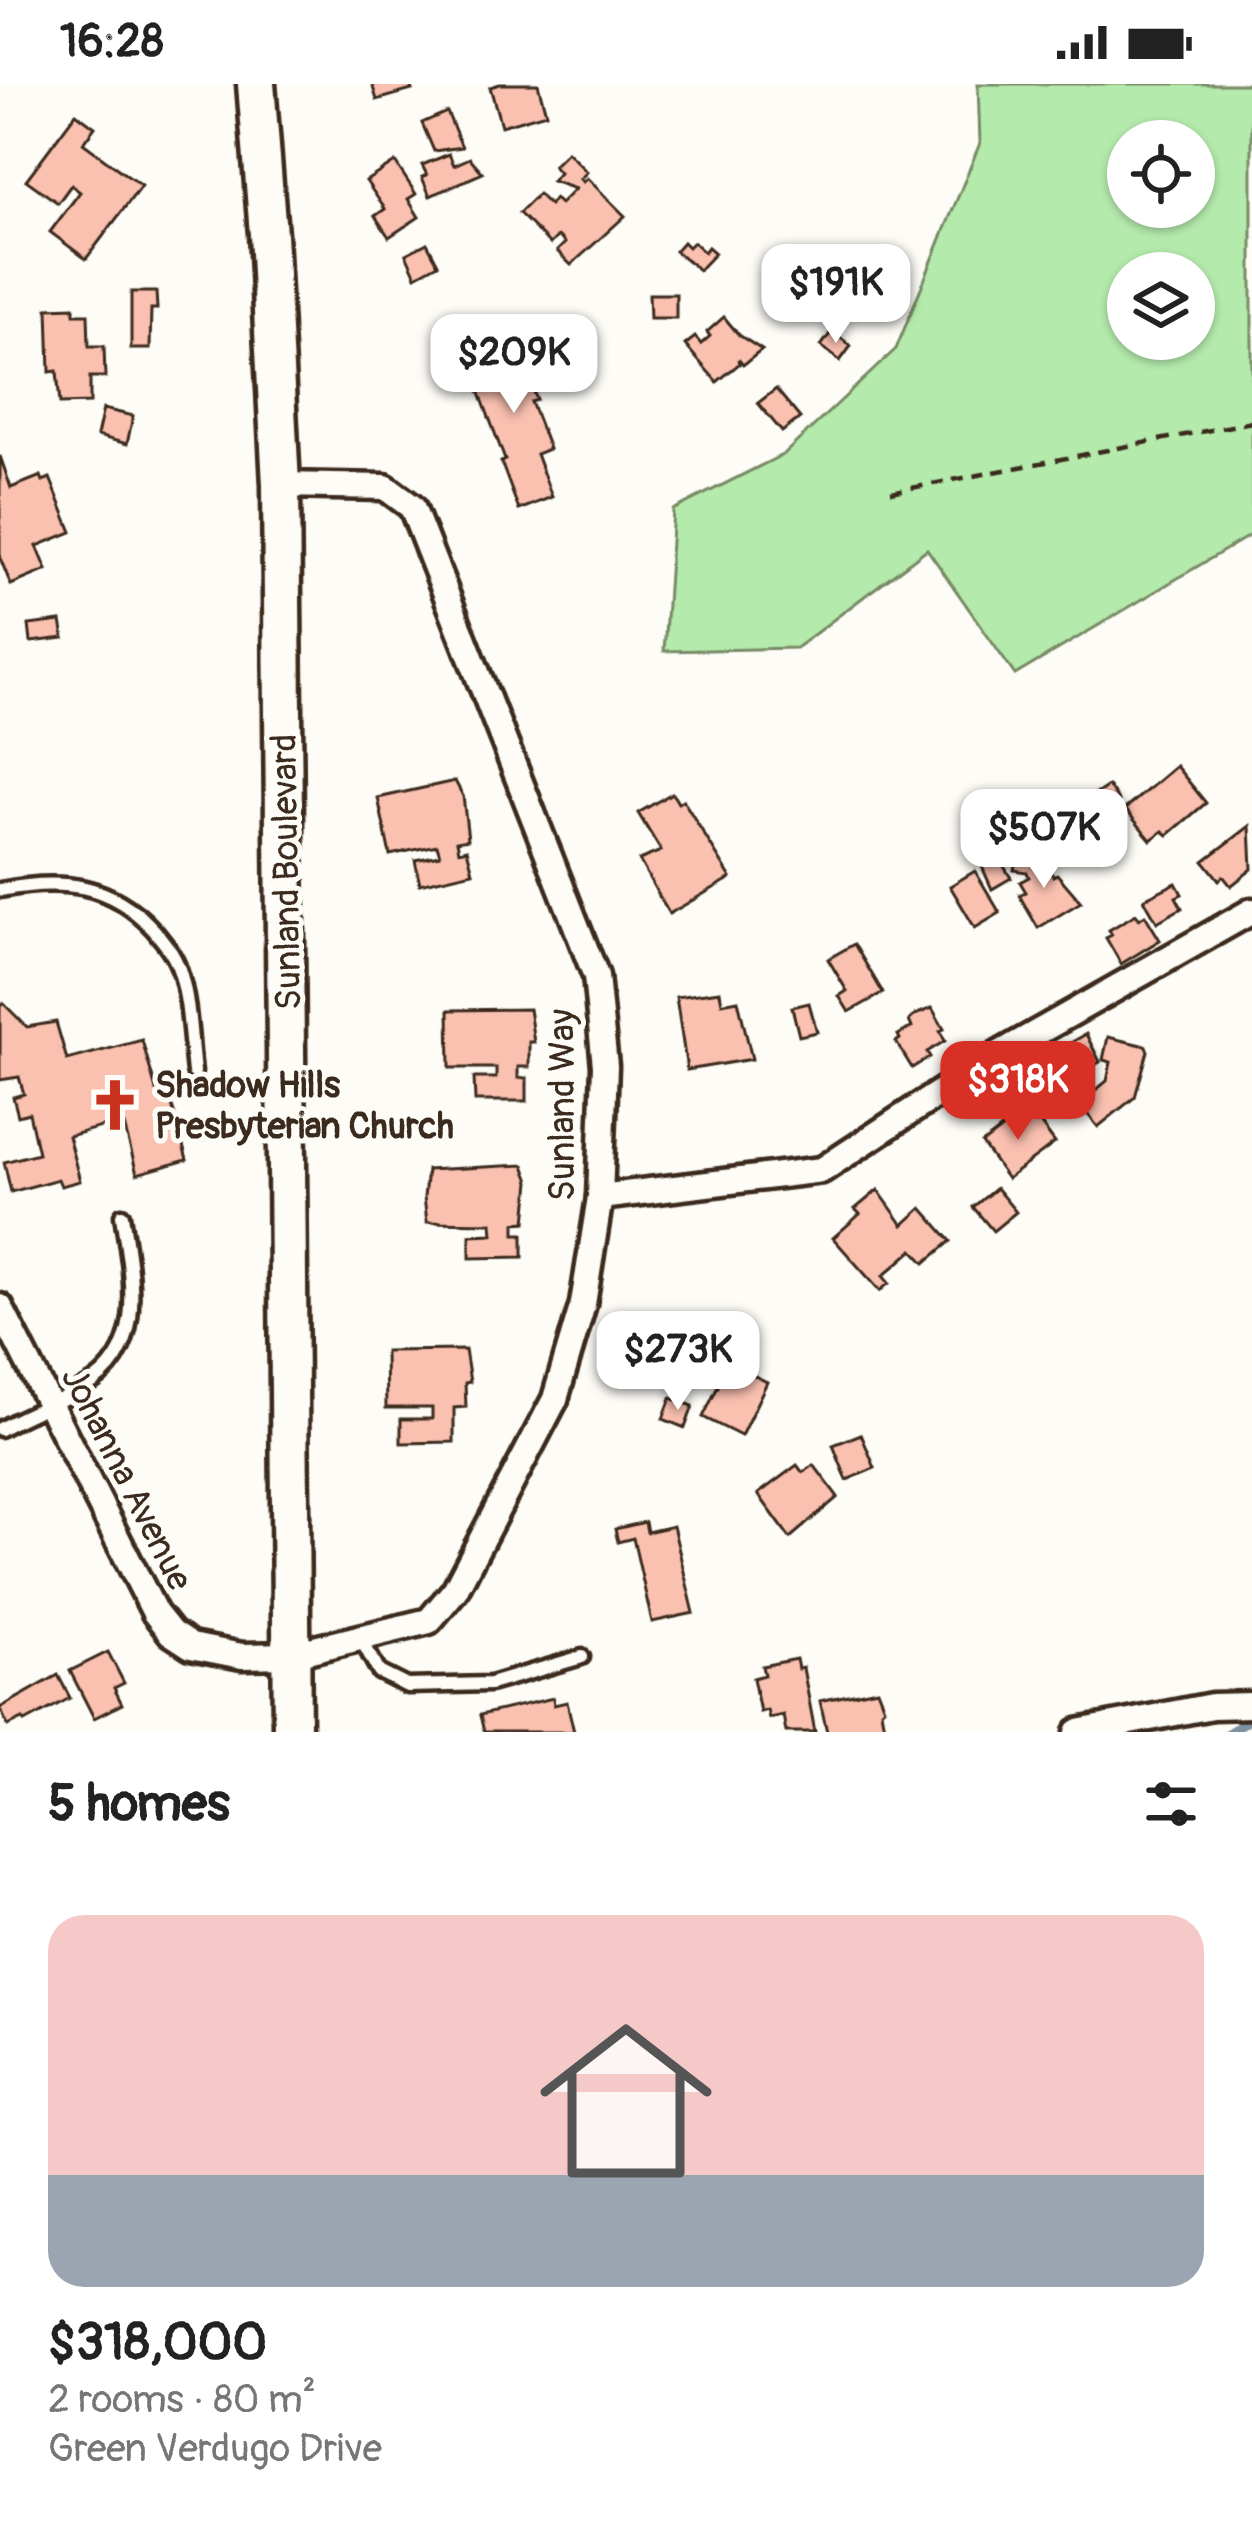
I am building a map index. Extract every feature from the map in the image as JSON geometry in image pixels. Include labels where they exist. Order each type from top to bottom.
[{"type":"main road","name":"Sunland Boulevard","points":[[256,84],[281,485],[292,1732]]},
{"type":"street","name":"Sunland Way","points":[[281,485],[385,487],[412,507],[596,976],[605,1066],[600,1197],[583,1304],[555,1399],[455,1590],[430,1621],[290,1655]]},
{"type":"street","points":[[600,1197],[822,1170],[994,1057],[1252,911]]},
{"type":"street","name":"Johanna Avenue","points":[[0,1307],[154,1613],[190,1646],[242,1656],[290,1655]]},
{"type":"street","points":[[1078,1732],[1212,1706],[1252,1705]]},
{"type":"lane","points":[[0,890],[41,882],[85,886],[134,908],[166,944],[179,968],[194,1072]]},
{"type":"lane","points":[[0,1429],[89,1385],[112,1364],[128,1335],[133,1291],[122,1215]]},
{"type":"lane","points":[[360,1638],[379,1672],[407,1686],[490,1684],[582,1658]]},
{"type":"path","points":[[891,492],[1252,422]]},
{"type":"green space","points":[[978,84],[1252,84],[1252,534],[1015,675],[927,549],[796,648],[664,651],[673,510],[784,454],[896,349],[980,143]]},
{"type":"building","points":[[372,84],[410,84],[412,90],[377,100]]},
{"type":"building","points":[[538,84],[546,113],[501,126],[490,87]]},
{"type":"building","points":[[447,112],[462,147],[434,151],[422,123]]},
{"type":"building","points":[[76,113],[95,127],[83,143],[141,186],[86,259],[50,232],[80,192],[71,185],[58,203],[26,180]]},
{"type":"building","points":[[567,152],[587,172],[580,179],[587,178],[625,216],[571,265],[557,251],[565,243],[558,236],[550,244],[519,213],[538,194],[549,205],[555,199],[560,204],[575,189],[552,181],[559,173],[553,166]]},
{"type":"building","points":[[449,154],[454,165],[470,158],[483,173],[430,196],[422,165]]},
{"type":"building","points":[[395,162],[416,194],[408,199],[419,217],[389,237],[375,216],[385,209],[366,181]]},
{"type":"building","points":[[683,242],[715,253],[699,270],[675,251]]},
{"type":"building","points":[[427,243],[438,264],[416,276],[406,254]]},
{"type":"building","points":[[131,292],[156,292],[150,349],[131,349]]},
{"type":"building","points":[[649,294],[676,294],[676,318],[650,318]]},
{"type":"building","points":[[74,307],[74,314],[88,314],[89,346],[104,346],[105,377],[90,377],[90,403],[60,404],[57,371],[50,372],[48,308]]},
{"type":"building","points":[[724,317],[739,335],[762,350],[743,365],[738,359],[739,364],[717,382],[685,345],[695,337],[701,344]]},
{"type":"building","points":[[832,331],[851,346],[840,361],[821,346]]},
{"type":"building","points":[[513,339],[527,377],[557,366],[563,381],[533,390],[537,400],[531,402],[549,449],[536,454],[552,497],[519,510],[463,348],[482,341],[486,351]]},
{"type":"building","points":[[776,389],[800,418],[782,432],[758,403]]},
{"type":"building","points":[[103,409],[133,416],[127,444],[97,436]]},
{"type":"building","points":[[0,456],[11,488],[41,476],[43,481],[50,478],[72,532],[37,546],[47,570],[11,585],[0,558]]},
{"type":"building","points":[[61,621],[64,638],[31,642],[29,625]]},
{"type":"building","points":[[1176,766],[1206,803],[1168,835],[1163,831],[1151,840],[1125,809]]},
{"type":"building","points":[[455,781],[463,796],[468,839],[457,841],[459,851],[467,849],[473,872],[420,884],[415,860],[440,855],[437,845],[390,855],[378,798]]},
{"type":"building","points":[[1108,786],[1119,801],[1097,817],[1086,801]]},
{"type":"building","points":[[672,793],[678,803],[683,800],[731,878],[669,914],[639,860],[661,851],[638,813]]},
{"type":"building","points":[[1250,826],[1252,869],[1231,886],[1223,876],[1219,880],[1204,861]]},
{"type":"building","points":[[996,853],[1011,878],[992,889],[980,862]]},
{"type":"building","points":[[1017,854],[1043,858],[1053,876],[1057,874],[1081,902],[1038,928],[1019,895],[1026,892],[1020,882],[1029,877],[1027,872],[1014,870]]},
{"type":"building","points":[[975,871],[1000,913],[975,928],[950,886]]},
{"type":"building","points":[[1176,883],[1182,908],[1157,922],[1144,899]]},
{"type":"building","points":[[1136,914],[1139,919],[1145,915],[1160,940],[1121,964],[1106,938],[1112,935],[1109,930]]},
{"type":"building","points":[[854,944],[883,993],[849,1012],[839,996],[847,991],[828,959]]},
{"type":"building","points":[[720,991],[722,1003],[738,1000],[752,1059],[687,1070],[676,997]]},
{"type":"building","points":[[3,1003],[27,1027],[56,1022],[67,1060],[142,1040],[156,1090],[167,1087],[187,1160],[137,1174],[123,1121],[68,1136],[80,1181],[61,1186],[58,1179],[11,1192],[4,1162],[38,1153],[29,1113],[18,1116],[13,1097],[24,1094],[19,1077],[0,1080]]},
{"type":"building","points":[[809,1003],[817,1032],[799,1036],[792,1007]]},
{"type":"building","points":[[932,1008],[945,1041],[912,1068],[896,1042],[898,1035],[912,1027],[909,1021],[915,1015]]},
{"type":"building","points":[[529,1009],[534,1042],[529,1042],[529,1067],[518,1067],[518,1078],[527,1078],[527,1101],[475,1101],[474,1078],[496,1078],[496,1068],[450,1068],[449,1010]]},
{"type":"building","points":[[1086,1034],[1100,1062],[1077,1069],[1062,1048]]},
{"type":"building","points":[[1108,1037],[1146,1046],[1148,1051],[1135,1097],[1098,1127],[1079,1104],[1107,1081],[1111,1062],[1103,1060]]},
{"type":"building","points":[[1029,1108],[1055,1143],[1007,1179],[982,1144]]},
{"type":"building","points":[[524,1165],[530,1181],[526,1222],[515,1223],[515,1234],[523,1234],[523,1257],[470,1258],[470,1235],[493,1234],[492,1223],[427,1222],[427,1170]]},
{"type":"building","points":[[996,1188],[1016,1212],[993,1231],[973,1207]]},
{"type":"building","points":[[878,1190],[903,1225],[922,1208],[951,1241],[925,1263],[913,1250],[883,1276],[889,1283],[880,1291],[833,1238],[860,1214],[855,1209]]},
{"type":"building","points":[[465,1350],[470,1382],[465,1383],[466,1407],[454,1408],[454,1442],[401,1443],[401,1419],[432,1419],[432,1408],[386,1408],[385,1351]]},
{"type":"building","points":[[734,1366],[767,1382],[741,1436],[703,1417],[724,1374],[729,1377]]},
{"type":"building","points":[[671,1398],[693,1406],[685,1428],[663,1419]]},
{"type":"building","points":[[861,1434],[875,1468],[847,1480],[833,1445]]},
{"type":"building","points":[[797,1465],[803,1473],[814,1465],[838,1497],[790,1538],[758,1494]]},
{"type":"building","points":[[645,1522],[647,1532],[673,1526],[694,1613],[652,1622],[633,1538],[618,1542],[615,1529]]},
{"type":"building","points":[[108,1652],[124,1683],[114,1688],[122,1704],[94,1718],[70,1671]]},
{"type":"building","points":[[796,1659],[798,1669],[803,1668],[815,1732],[786,1732],[783,1715],[769,1718],[767,1710],[760,1712],[753,1678],[764,1675],[762,1666]]},
{"type":"building","points":[[58,1675],[70,1698],[8,1726],[0,1708]]},
{"type":"building","points":[[877,1689],[884,1707],[884,1727],[827,1732],[820,1701]]},
{"type":"building","points":[[553,1698],[554,1705],[567,1702],[574,1732],[484,1732],[480,1715]]},
{"type":"waterway","points":[[1229,1732],[1252,1718]]},
{"type":"place","name":"Shadow Hills Presbyterian Church","points":[[115,1105]]}]
